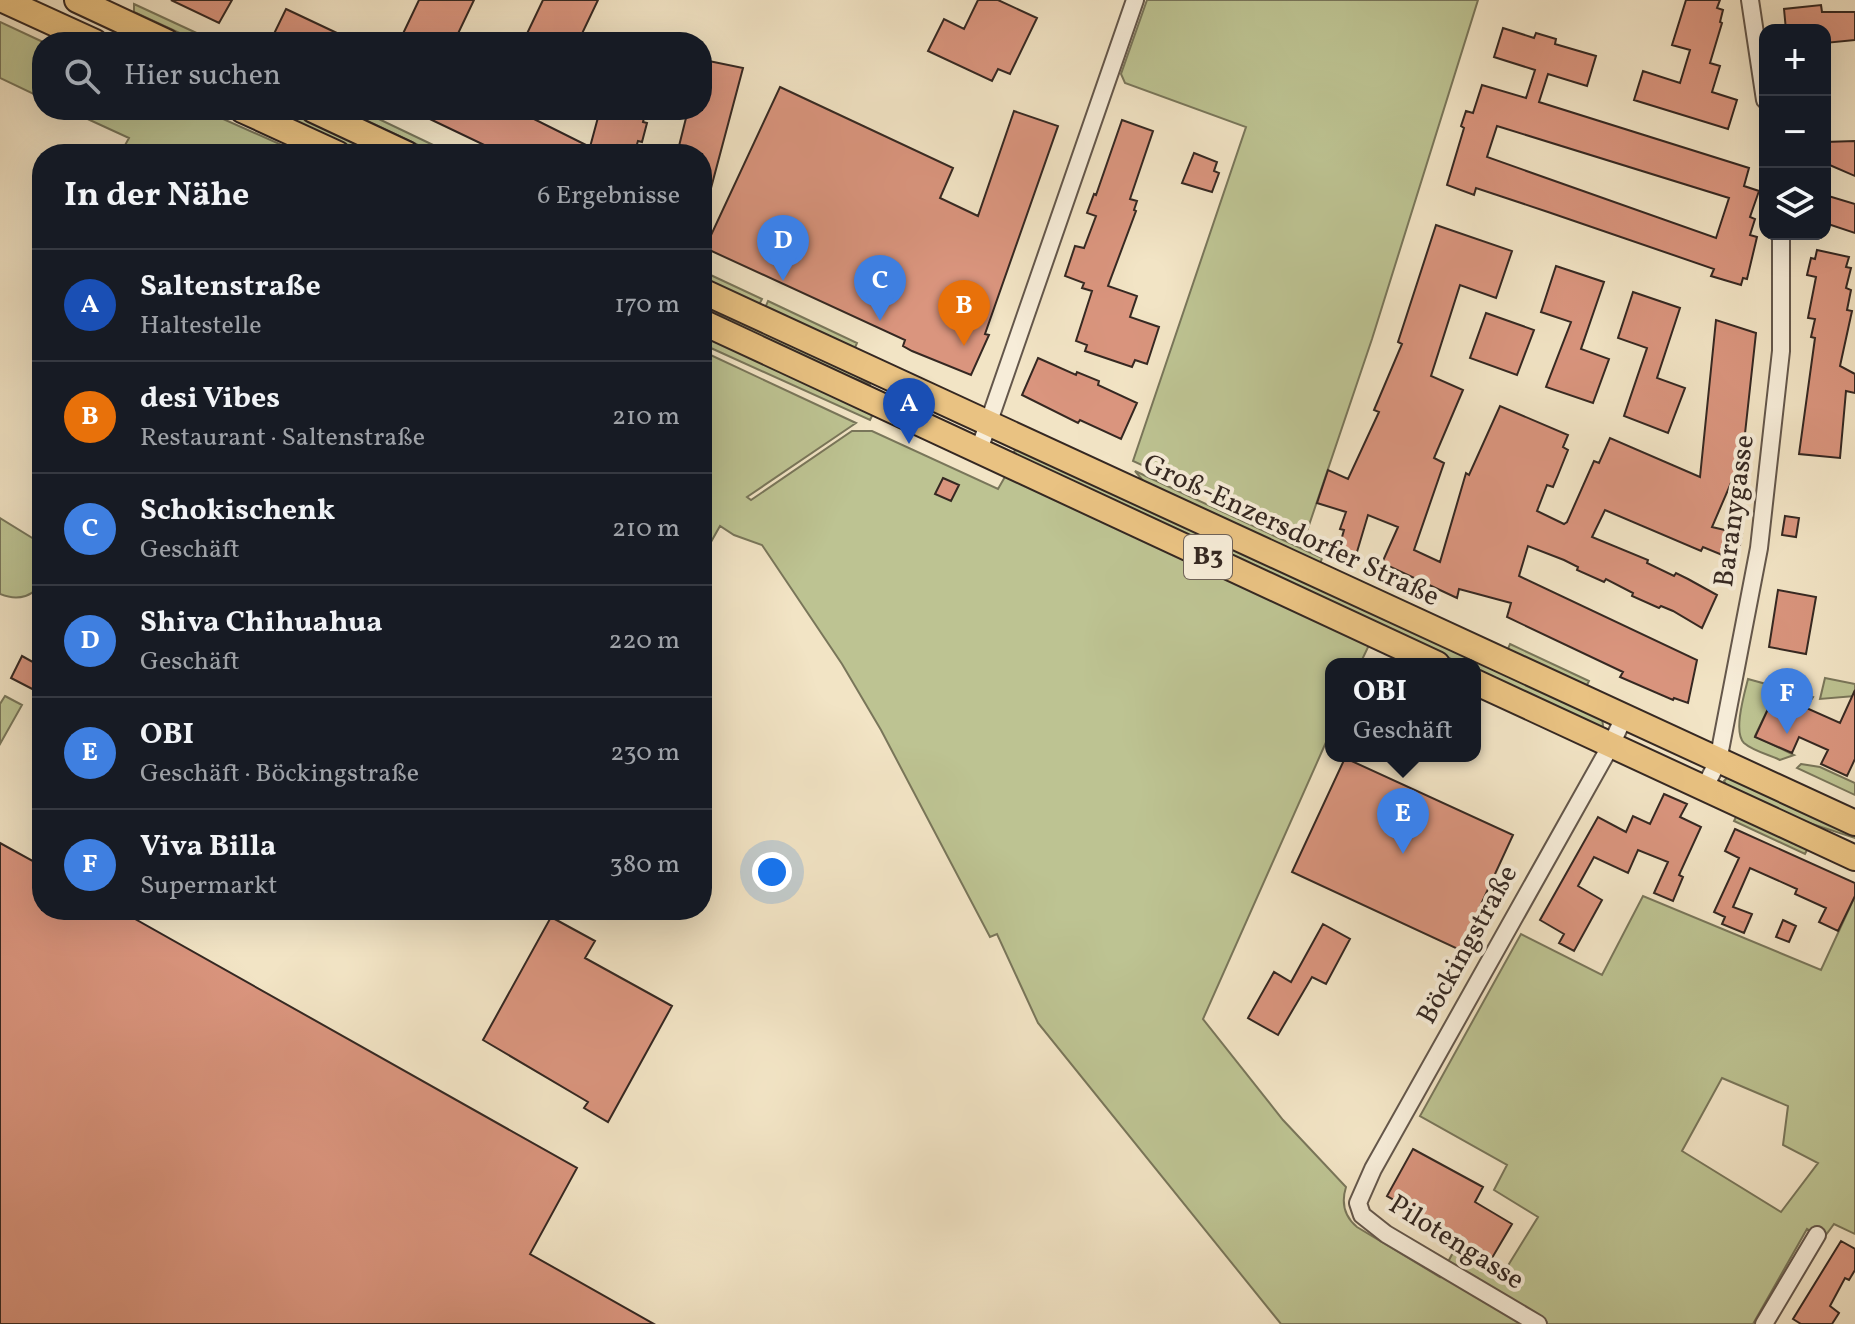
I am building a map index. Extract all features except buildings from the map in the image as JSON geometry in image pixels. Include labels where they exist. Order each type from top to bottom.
[{"type":"main road","points":[[3,0],[73,32]]},
{"type":"main road","points":[[77,0],[146,32]]},
{"type":"main road","points":[[264,120],[316,144]]},
{"type":"main road","points":[[334,120],[386,144]]},
{"type":"main road","name":"Groß-Enzersdorfer Straße","points":[[712,296],[1855,823]]},
{"type":"main road","name":"B3","points":[[712,327],[1424,658]]},
{"type":"main road","points":[[1481,685],[1855,858]]},
{"type":"street","points":[[979,450],[1135,0]]},
{"type":"street","points":[[1750,0],[1764,96]]},
{"type":"street","name":"Baranygasse","points":[[1704,789],[1718,761],[1759,548],[1781,351],[1781,240]]},
{"type":"street","name":"Böckingstraße","points":[[1359,1199],[1624,717]]},
{"type":"street","name":"Pilotengasse","points":[[1359,1199],[1360,1212],[1386,1234],[1538,1324]]},
{"type":"street","points":[[1764,1324],[1817,1235]]},
{"type":"green space","points":[[1147,0],[1478,0],[1372,339],[1304,540],[1133,461],[1246,127],[1125,83],[1121,74]]},
{"type":"green space","points":[[134,4],[194,32],[177,32],[134,12]]},
{"type":"green space","points":[[0,22],[32,37],[32,93],[0,78]]},
{"type":"green space","points":[[90,120],[226,120],[280,144],[126,144],[129,138]]},
{"type":"green space","points":[[291,120],[316,120],[368,144],[343,144]]},
{"type":"green space","points":[[365,120],[381,120],[431,144],[416,144]]},
{"type":"green space","points":[[712,276],[762,299],[759,305],[712,284]]},
{"type":"green space","points":[[768,301],[857,343],[854,350],[765,308]]},
{"type":"green space","points":[[712,305],[872,380],[870,384],[829,370],[712,317]]},
{"type":"green space","points":[[712,340],[873,414],[870,420],[712,349]]},
{"type":"green space","points":[[712,356],[856,423],[747,497],[751,500],[852,431],[872,431],[998,489],[1006,475],[1370,643],[1363,658],[1325,658],[1325,744],[1203,1019],[1283,1120],[1346,1187],[1344,1204],[1353,1223],[1440,1277],[1457,1245],[1504,1272],[1538,1217],[1494,1190],[1507,1165],[1420,1116],[1521,934],[1602,975],[1643,896],[1821,970],[1855,896],[1855,1234],[1834,1224],[1823,1239],[1807,1229],[1753,1324],[1281,1324],[1038,1023],[997,934],[990,937],[881,730],[842,664],[762,545],[734,535],[720,526],[712,540]],"holes":[[[1722,1078],[1788,1106],[1783,1145],[1818,1163],[1781,1212],[1682,1151]]]},
{"type":"green space","points":[[1017,446],[1475,658],[1449,658],[1012,456]]},
{"type":"green space","points":[[1135,471],[1322,558],[1320,564],[1144,482]]},
{"type":"green space","points":[[0,518],[32,538],[32,592],[19,597],[0,594]]},
{"type":"green space","points":[[1510,644],[1589,681],[1586,687],[1507,651]]},
{"type":"green space","points":[[1481,661],[1602,717],[1603,726],[1598,727],[1481,673]]},
{"type":"green space","points":[[1825,678],[1855,684],[1855,696],[1820,699]]},
{"type":"green space","points":[[1748,679],[1813,697],[1806,708],[1775,694],[1755,736],[1794,755],[1780,760],[1744,743],[1739,722]]},
{"type":"green space","points":[[5,696],[22,705],[0,744],[0,704]]},
{"type":"green space","points":[[1801,764],[1820,767],[1855,783],[1855,795],[1797,768]]},
{"type":"green space","points":[[1728,777],[1855,833],[1855,838],[1797,819],[1727,786],[1724,781]]},
{"type":"green space","points":[[1738,813],[1809,846],[1805,854],[1734,821]]},
{"type":"place","name":"Shiva Chihuahua","points":[[783,281]]},
{"type":"place","name":"Schokischenk","points":[[880,321]]},
{"type":"place","name":"desi Vibes","points":[[964,346]]},
{"type":"place","name":"Saltenstraße","points":[[909,444]]},
{"type":"place","name":"Viva Billa","points":[[1787,734]]},
{"type":"place","name":"OBI","points":[[1403,854]]}]
